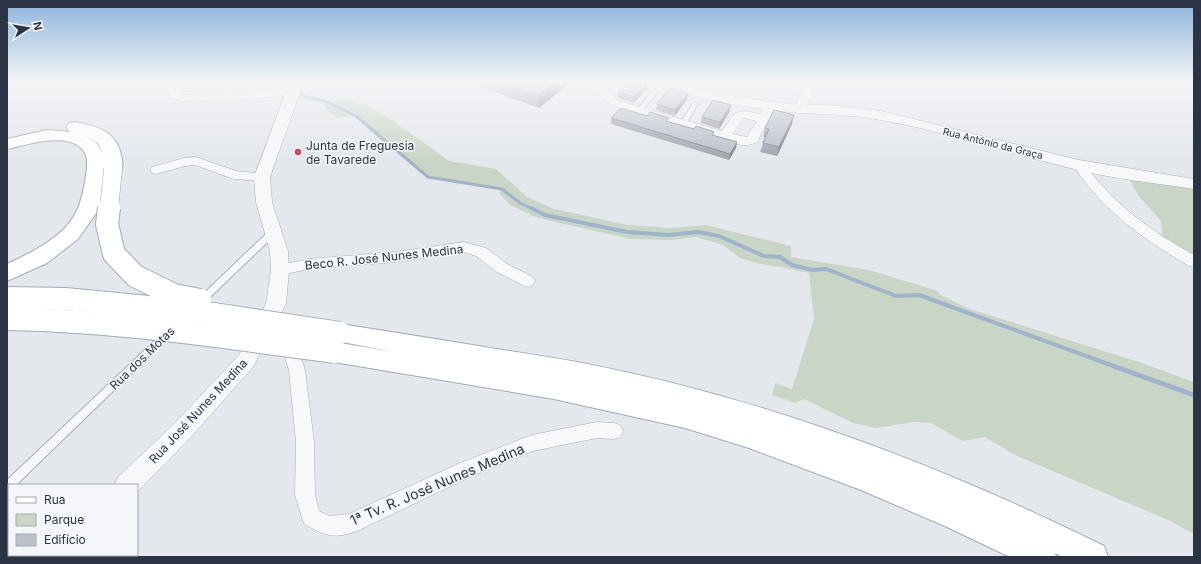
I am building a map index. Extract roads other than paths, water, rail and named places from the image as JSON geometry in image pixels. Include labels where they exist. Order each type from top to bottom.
[{"type":"main road","points":[[7,130],[56,126],[74,127],[93,132],[109,142],[114,160],[105,170],[89,209],[71,234],[39,258],[7,274]]},
{"type":"main road","points":[[7,144],[47,135],[74,137],[90,147],[105,170],[107,224],[114,254],[135,276],[174,295],[267,313],[307,328],[337,343],[578,392],[692,419],[748,436],[875,482],[1005,538],[1041,557]]},
{"type":"main road","points":[[7,298],[65,299],[200,312],[307,328]]},
{"type":"main road","points":[[7,319],[52,319],[180,332],[337,343],[582,373],[667,393],[752,416],[843,446],[940,484],[1036,528],[1093,557]]},
{"type":"street","name":"Rua José Nunes Medina","points":[[128,484],[181,432],[246,361],[276,304],[280,270],[279,251],[264,202],[262,177],[288,107]]},
{"type":"street","points":[[628,107],[741,141],[749,141],[753,139],[767,113],[742,113],[739,115],[725,136]]},
{"type":"street","name":"Rua António da Graça","points":[[747,107],[767,113],[800,109],[829,109],[881,115],[993,142],[1079,165],[1194,184]]},
{"type":"street","points":[[156,170],[184,162],[196,161],[234,175],[262,177]]},
{"type":"street","points":[[1079,165],[1094,186],[1139,227],[1194,262]]},
{"type":"street","name":"Beco R. José Nunes Medina","points":[[280,270],[309,264],[395,257],[464,247],[476,249],[485,253],[503,268],[528,281]]},
{"type":"street","name":"1ª Tv. R. José Nunes Medina","points":[[276,304],[296,370],[305,442],[305,495],[311,517],[328,526],[350,524],[468,469],[532,443],[597,430],[614,432]]},
{"type":"lane","points":[[639,111],[641,107]]},
{"type":"lane","points":[[683,124],[694,107]]},
{"type":"lane","name":"Rua dos Motas","points":[[10,484],[274,231]]},
{"type":"waterway","points":[[338,107],[356,116],[428,177],[502,189],[520,203],[533,209]]},
{"type":"waterway","points":[[533,209],[545,215],[627,232],[668,235],[698,232],[719,236],[764,256],[780,257],[792,265],[812,270],[826,269],[896,296],[919,295],[1119,368]]},
{"type":"waterway","points":[[1116,367],[1194,395]]},
{"type":"place","name":"Junta de Freguesia de Tavarede","points":[[298,152]]}]
